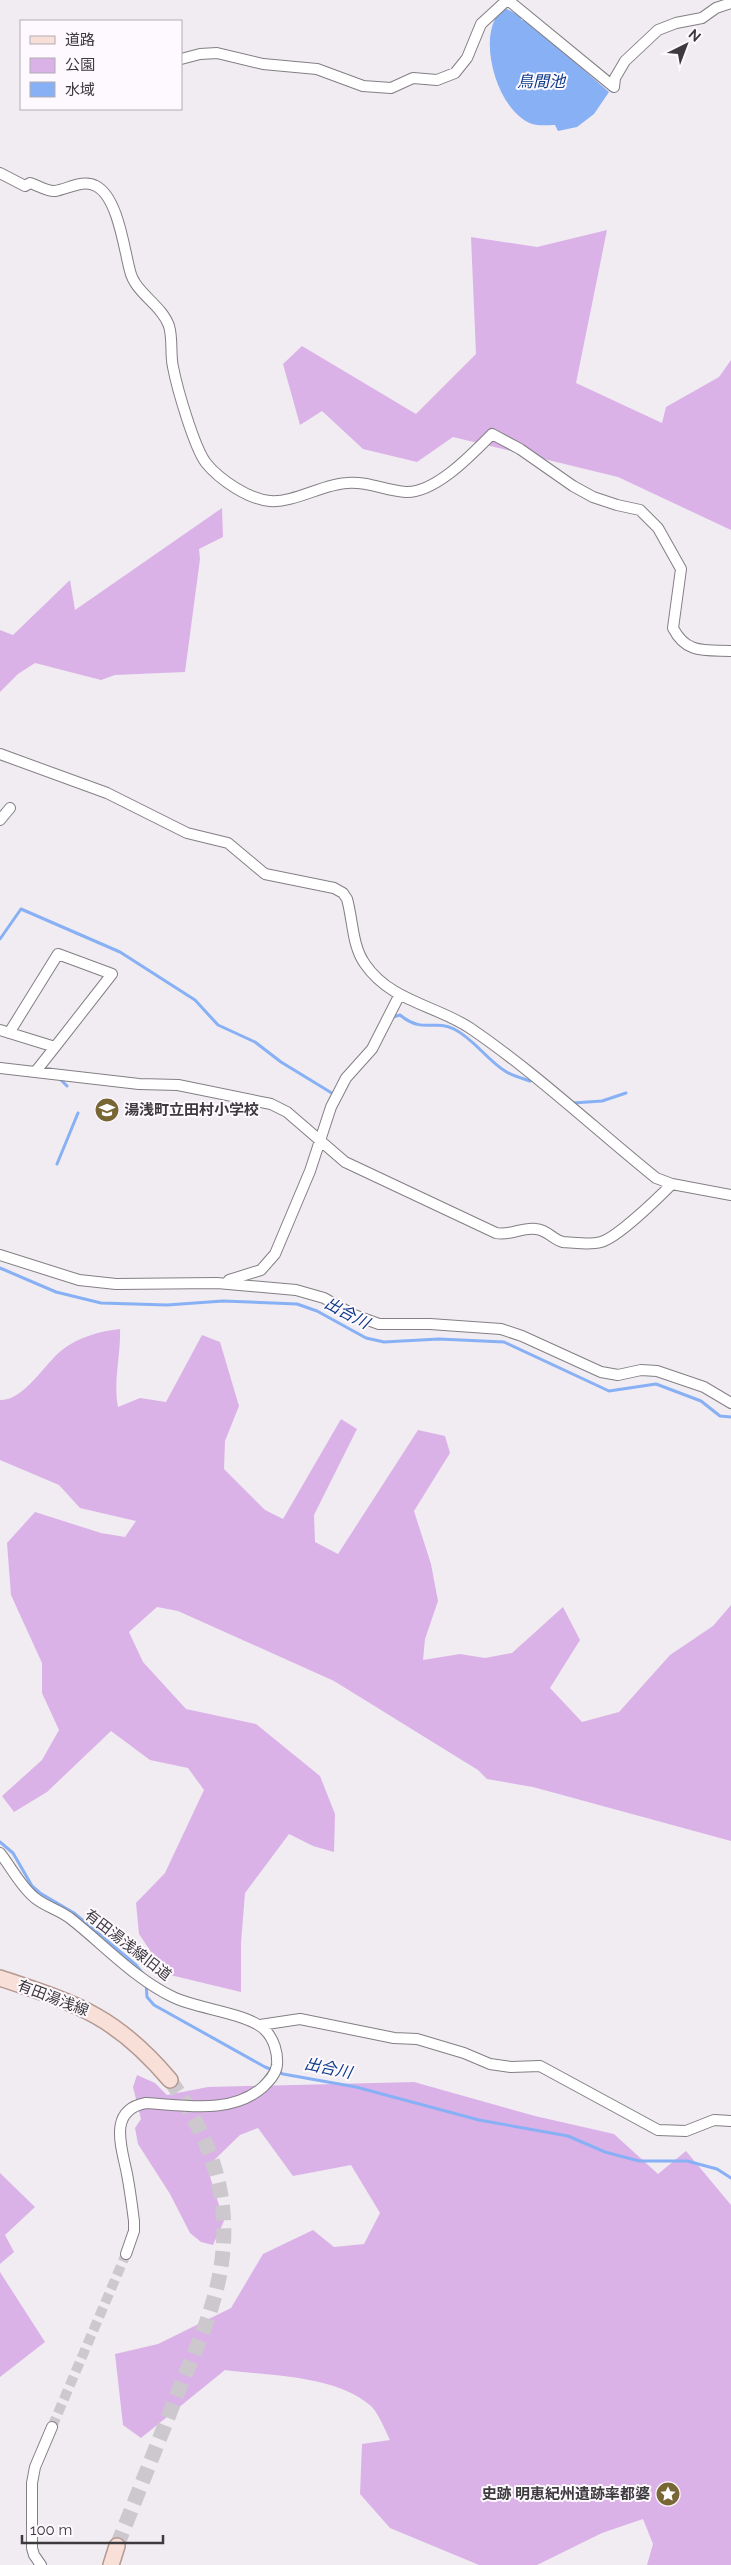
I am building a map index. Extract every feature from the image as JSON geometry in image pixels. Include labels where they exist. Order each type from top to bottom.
[{"type":"main road","name":"有田湯浅線","points":[[0,1978],[75,2004],[102,2018],[138,2045],[170,2080]]},
{"type":"main road","points":[[111,2565],[118,2546]]},
{"type":"street","points":[[182,59],[200,54],[217,53],[263,64],[317,69],[363,86],[391,88],[413,78],[437,80],[456,73],[466,58],[480,24],[508,0],[614,87],[615,78],[625,62],[658,30],[676,23],[702,18],[716,8],[731,3]]},
{"type":"street","points":[[0,173],[25,186],[30,183],[54,191],[72,186],[95,185],[107,197],[119,227],[130,274],[169,326],[173,368],[198,447],[207,463],[229,482],[247,494],[271,501],[334,484],[349,482],[372,484],[400,491],[420,490],[466,460],[492,434],[520,449],[592,497],[640,510],[658,528],[681,569],[673,628],[676,634],[685,645],[693,648],[731,651]]},
{"type":"street","points":[[0,754],[107,794],[187,833],[228,843],[265,874],[334,888],[343,893],[347,899],[362,959],[385,986],[399,996],[418,1001],[469,1028],[552,1092],[656,1178],[672,1184],[731,1195]]},
{"type":"street","points":[[0,820],[10,808]]},
{"type":"street","points":[[36,1071],[55,1047],[112,974],[58,954],[4,1031],[55,1047]]},
{"type":"street","points":[[217,1282],[260,1270],[270,1261],[307,1179],[323,1125],[340,1088],[372,1049],[399,996]]},
{"type":"street","points":[[0,1068],[139,1084],[178,1085],[262,1102],[287,1112],[345,1162],[496,1233],[504,1235],[524,1229],[536,1228],[546,1231],[562,1242],[600,1242],[617,1232],[672,1184]]},
{"type":"street","points":[[0,1255],[61,1275],[101,1283],[217,1282],[307,1292],[332,1302],[359,1317],[379,1324],[430,1324],[501,1329],[522,1336],[601,1372],[618,1374],[641,1370],[657,1371],[704,1387],[731,1403]]},
{"type":"street","name":"有田湯浅線旧道","points":[[0,1853],[35,1898],[70,1917],[152,1985],[195,2006],[246,2019],[260,2026]]},
{"type":"street","points":[[126,2254],[134,2231],[134,2221],[120,2140],[122,2120],[131,2108],[138,2105],[214,2106],[242,2099],[259,2090],[275,2073],[277,2059],[273,2042],[260,2026],[300,2019],[394,2038],[417,2039],[464,2053],[490,2064],[511,2067],[540,2066],[658,2130],[686,2131],[714,2120],[731,2121]]},
{"type":"street","points":[[41,2565],[34,2555],[32,2548],[32,2483],[34,2467],[52,2427]]},
{"type":"green space","points":[[607,230],[576,383],[662,423],[666,407],[719,377],[731,360],[731,530],[618,477],[453,437],[417,462],[363,449],[322,411],[300,425],[283,364],[302,346],[416,414],[476,354],[471,237],[537,247]]},
{"type":"green space","points":[[222,508],[223,537],[199,549],[200,559],[185,672],[115,675],[101,680],[35,663],[18,674],[0,692],[0,630],[13,635],[70,580],[75,610]]},
{"type":"green space","points":[[120,1329],[116,1388],[118,1407],[140,1398],[166,1402],[202,1335],[220,1342],[239,1406],[225,1441],[224,1469],[265,1510],[283,1519],[341,1419],[357,1429],[314,1515],[315,1542],[338,1554],[418,1430],[445,1436],[450,1453],[414,1511],[431,1564],[438,1601],[425,1639],[423,1660],[460,1654],[485,1658],[512,1653],[563,1607],[580,1640],[550,1688],[582,1722],[619,1712],[670,1655],[713,1626],[731,1605],[731,1841],[533,1787],[487,1779],[478,1770],[334,1681],[178,1611],[157,1607],[129,1632],[143,1662],[186,1709],[256,1724],[320,1776],[335,1814],[334,1852],[313,1846],[289,1834],[245,1893],[241,1943],[241,1992],[166,1974],[139,1934],[136,1903],[165,1873],[204,1790],[188,1768],[150,1760],[111,1731],[47,1792],[14,1812],[2,1796],[42,1760],[59,1730],[42,1693],[42,1663],[11,1595],[7,1543],[35,1512],[101,1533],[125,1537],[136,1521],[80,1508],[59,1485],[0,1460],[0,1400],[9,1399],[26,1388],[55,1356],[68,1345],[90,1335]]},
{"type":"green space","points":[[137,2075],[155,2083],[167,2095],[208,2087],[414,2082],[535,2116],[614,2134],[658,2174],[686,2151],[731,2205],[731,2565],[647,2565],[653,2544],[643,2519],[602,2533],[537,2565],[479,2565],[390,2528],[360,2494],[362,2444],[390,2440],[384,2427],[371,2406],[339,2388],[321,2383],[281,2376],[225,2370],[141,2438],[123,2425],[115,2354],[158,2344],[231,2308],[263,2254],[313,2230],[334,2247],[364,2244],[380,2213],[351,2165],[293,2176],[258,2128],[240,2135],[207,2167],[224,2221],[213,2245],[201,2242],[190,2233],[170,2194],[138,2144],[135,2128],[141,2119],[133,2087]]},
{"type":"green space","points":[[0,2173],[35,2207],[5,2235],[14,2252],[0,2264]]},
{"type":"green space","points":[[0,2272],[45,2342],[0,2377]]},
{"type":"water","name":"鳥間池","points":[[505,8],[522,17],[521,20],[528,21],[609,92],[594,114],[577,127],[558,131],[555,125],[532,124],[520,117],[510,107],[496,78],[491,62],[490,46],[491,31],[495,19]]},
{"type":"waterway","points":[[0,939],[21,909],[120,952],[195,1000],[218,1025],[255,1042],[281,1062],[335,1095]]},
{"type":"waterway","points":[[393,1017],[400,1015],[415,1024],[440,1025],[454,1029],[468,1038],[505,1071],[530,1081],[534,1080]]},
{"type":"waterway","points":[[60,1079],[67,1086]]},
{"type":"waterway","points":[[573,1103],[602,1101],[626,1093]]},
{"type":"waterway","points":[[57,1164],[78,1113]]},
{"type":"waterway","name":"出合川","points":[[0,1268],[56,1292],[101,1303],[167,1305],[223,1301],[297,1304],[317,1311],[366,1338],[384,1342],[439,1339],[504,1342],[609,1391],[656,1384],[701,1401],[720,1416],[731,1417]]},
{"type":"waterway","name":"出合川","points":[[0,1842],[13,1853],[32,1886],[40,1893],[74,1913],[136,1965],[144,1975]]},
{"type":"waterway","name":"出合川","points":[[146,1983],[147,1997],[154,2005],[265,2067],[283,2074],[356,2087],[479,2120],[568,2136],[605,2152],[639,2161],[687,2161],[717,2169],[731,2178]]},
{"type":"tunnel","points":[[117,2546],[205,2326],[220,2274],[223,2244],[220,2188],[212,2160],[201,2133],[170,2080]]},
{"type":"tunnel","points":[[52,2427],[126,2254]]},
{"type":"place","name":"湯浅町立田村小学校","points":[[107,1110]]},
{"type":"place","name":"史跡 明恵紀州遺跡率都婆","points":[[668,2494]]}]
